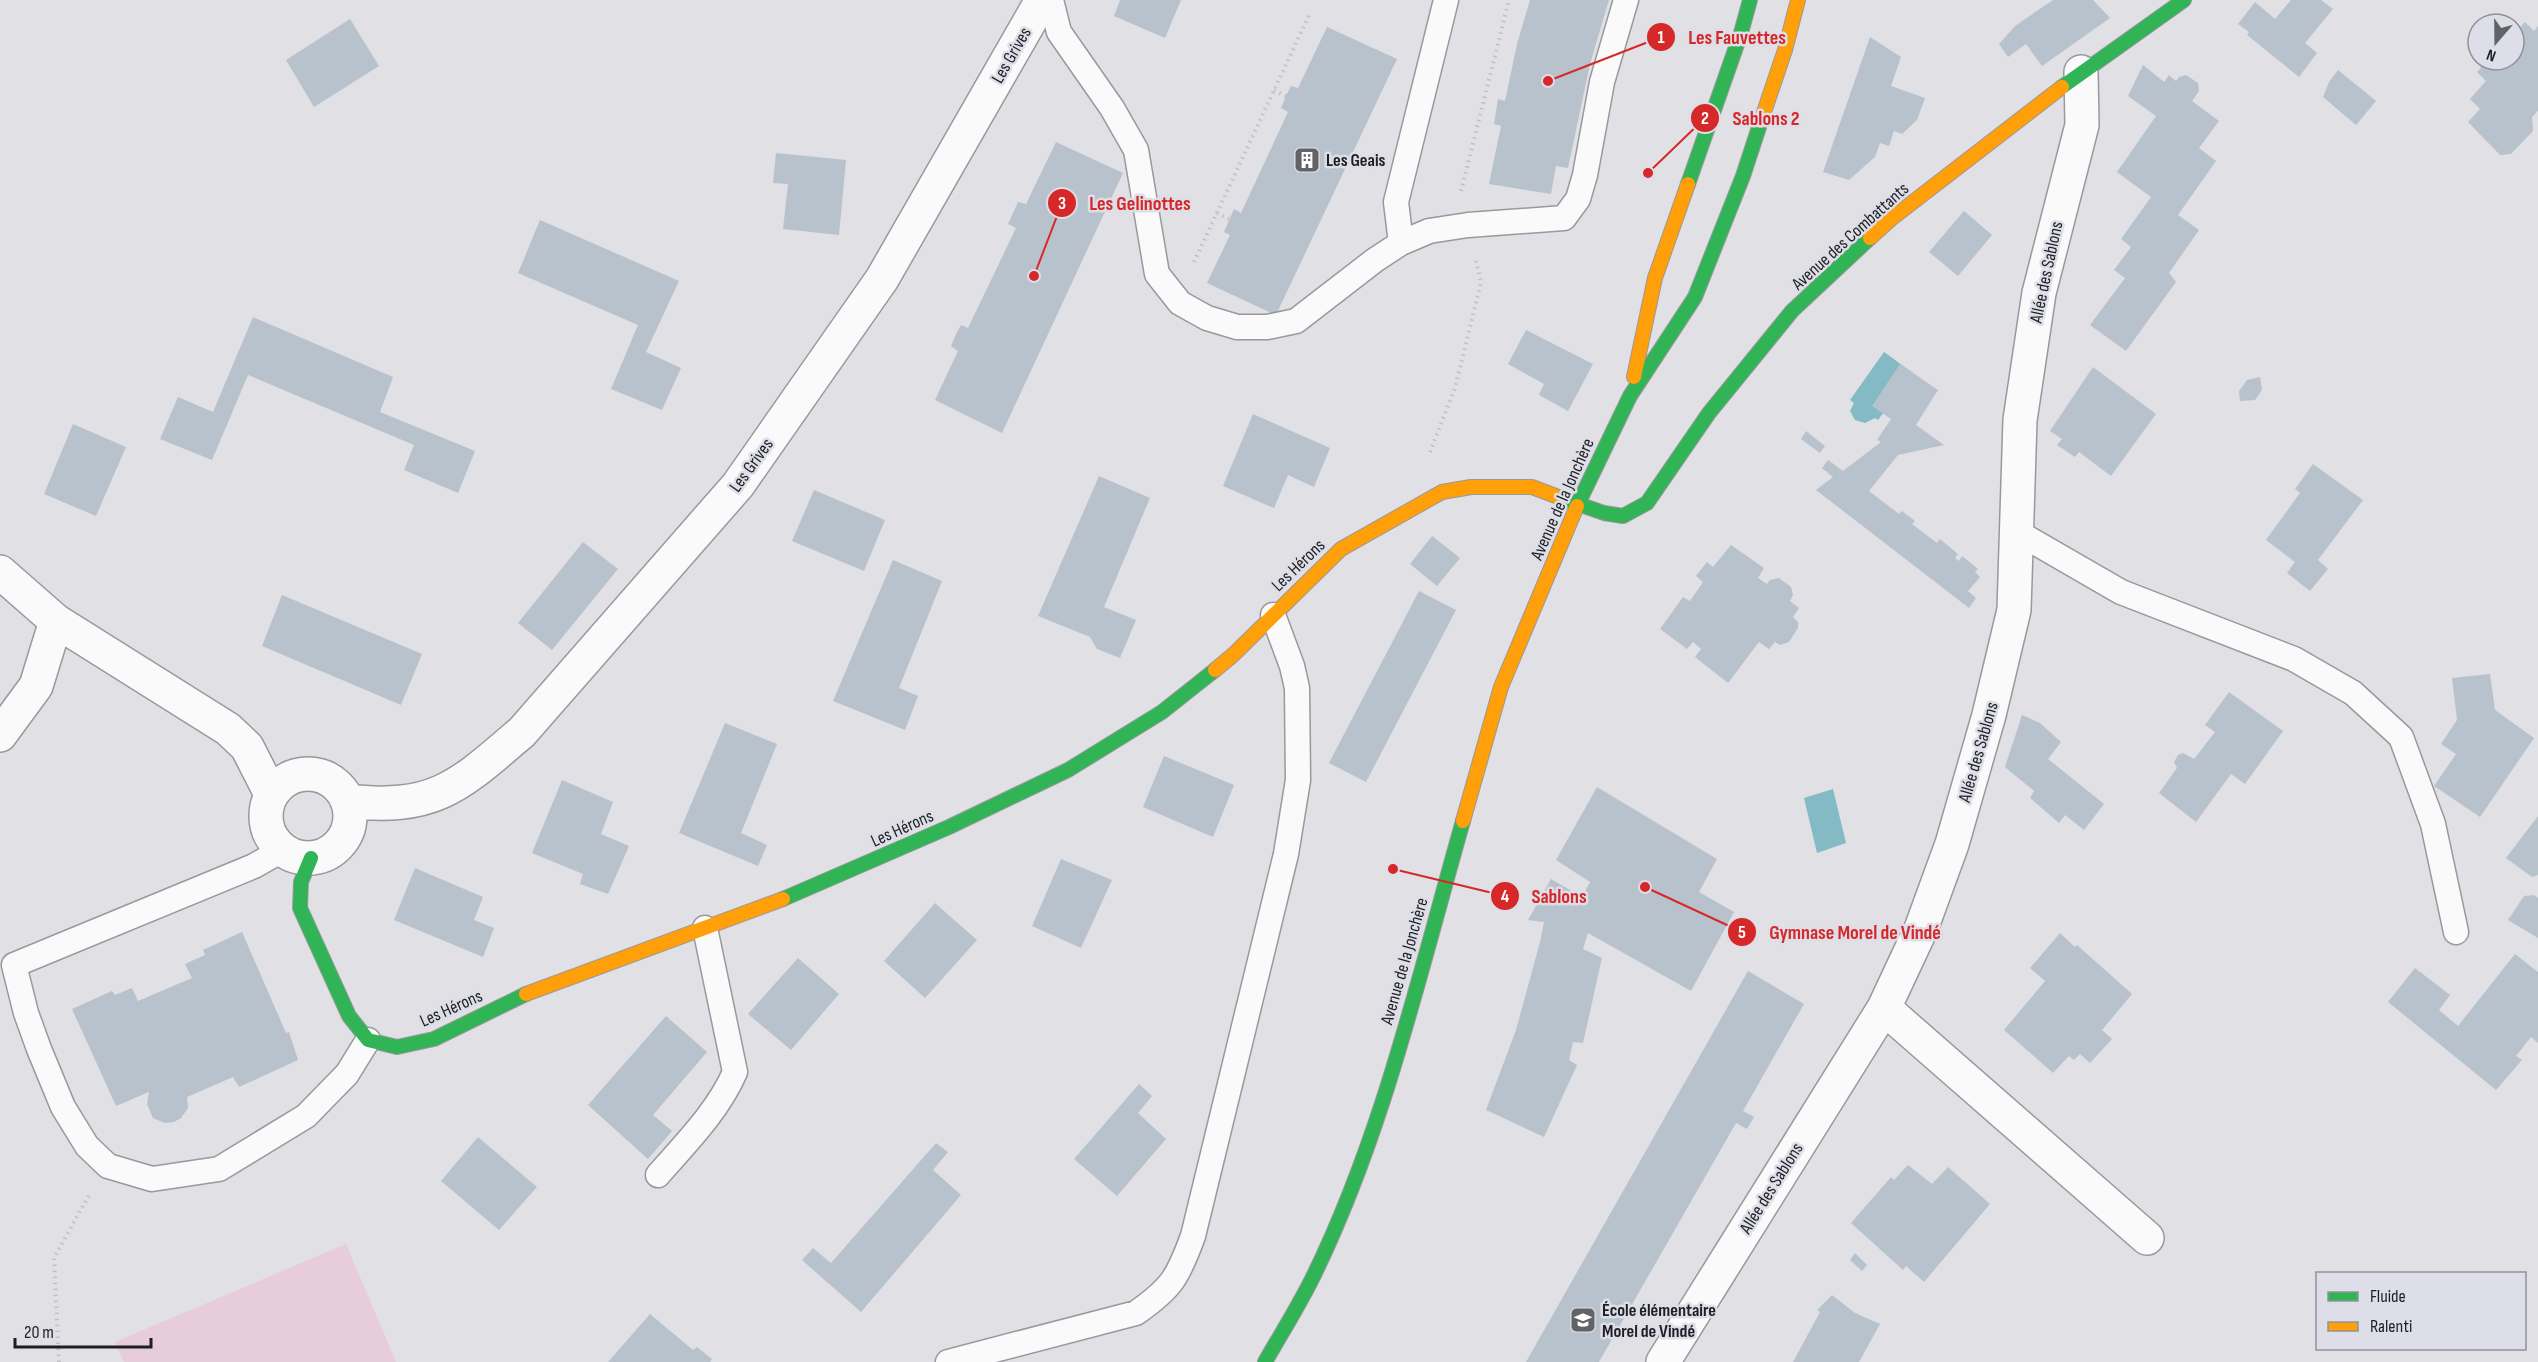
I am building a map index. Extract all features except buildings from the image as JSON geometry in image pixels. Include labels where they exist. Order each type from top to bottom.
[{"type":"street","name":"Les Grives","points":[[347,801],[379,805],[415,801],[444,791],[465,779],[484,764],[522,732],[738,485],[882,279],[1042,0]]},
{"type":"street","name":"Avenue de la Jonchère","points":[[1630,396],[1655,279],[1750,0]]},
{"type":"street","name":"Avenue de la Jonchère","points":[[1265,1362],[1312,1279],[1354,1181],[1390,1079],[1501,687],[1578,503],[1630,396],[1695,297],[1743,176],[1785,50],[1798,0]]},
{"type":"street","name":"Avenue des Combattants","points":[[1578,503],[1604,513],[1623,516],[1647,503],[1709,413],[1792,311],[1891,219],[2080,72],[2184,0]]},
{"type":"street","name":"Allée des Sablons","points":[[1663,1362],[1884,1008],[1922,929],[1952,844],[1989,715],[2014,610],[2020,420],[2039,293],[2082,125],[2080,72]]},
{"type":"street","name":"Les Hérons","points":[[368,1040],[397,1047],[434,1039],[520,996],[804,891],[949,827],[1068,770],[1162,712],[1233,655],[1341,549],[1442,492],[1471,487],[1532,488],[1578,503]]},
{"type":"street","points":[[0,572],[56,621],[228,729],[247,747],[271,795]]},
{"type":"street","points":[[0,735],[36,686],[56,621]]},
{"type":"street","points":[[312,774],[326,778],[339,788],[347,801],[350,817],[348,832],[339,845],[326,855],[296,854],[272,839],[266,824],[266,809],[271,795],[282,782],[296,775],[312,774]]},
{"type":"street","points":[[296,854],[300,880],[298,895],[300,908],[349,1016],[368,1040]]},
{"type":"street","points":[[1884,1008],[2147,1238]]},
{"type":"lane","points":[[1051,0],[1059,32],[1112,108],[1136,150],[1157,274],[1180,303],[1207,318],[1237,327],[1267,327],[1296,321],[1352,276],[1401,243],[1429,231],[1468,225],[1564,218],[1578,199],[1585,175],[1602,82],[1626,0]]},
{"type":"lane","points":[[1401,243],[1396,202],[1446,0]]},
{"type":"lane","points":[[2017,532],[2121,592],[2294,659],[2352,693],[2401,737],[2433,824],[2456,932]]},
{"type":"lane","points":[[948,1362],[1136,1313],[1162,1295],[1180,1272],[1193,1236],[1286,854],[1298,780],[1297,688],[1292,666],[1273,615]]},
{"type":"lane","points":[[296,854],[254,866],[7,970],[63,1107],[87,1146],[108,1166],[152,1179],[219,1169],[306,1116],[347,1074],[368,1040]]},
{"type":"lane","points":[[658,1175],[714,1110],[728,1089],[735,1072],[705,928]]},
{"type":"path","points":[[1177,298],[1310,14]]},
{"type":"path","points":[[1274,90],[1286,96]]},
{"type":"path","points":[[1217,213],[1229,219]]},
{"type":"path","points":[[59,1362],[54,1258],[83,1205],[108,1166]]},
{"type":"shaded area","points":[[346,1244],[396,1362],[124,1362],[115,1342]]},
{"type":"water","points":[[1884,352],[1913,373],[1878,420],[1875,418],[1865,423],[1855,420],[1850,411],[1854,403],[1850,400]]},
{"type":"water","points":[[1833,789],[1846,843],[1817,853],[1804,798]]},
{"type":"traffic: fast","points":[[1688,184],[1741,33],[1750,0]]},
{"type":"traffic: fast","points":[[2062,87],[2184,0]]},
{"type":"traffic: fast","points":[[1577,506],[1630,396],[1695,297],[1743,176],[1761,121]]},
{"type":"traffic: fast","points":[[1561,498],[1604,513],[1623,516],[1647,503],[1709,413],[1792,311],[1870,238]]},
{"type":"traffic: fast","points":[[783,899],[949,827],[1068,770],[1162,712],[1215,670]]},
{"type":"traffic: fast","points":[[1265,1362],[1312,1279],[1359,1168],[1398,1054],[1463,821]]},
{"type":"traffic: fast","points":[[311,858],[301,882],[300,908],[349,1016],[368,1040],[397,1047],[434,1039],[526,994]]},
{"type":"traffic: slow","points":[[1761,121],[1785,50],[1798,0]]},
{"type":"traffic: slow","points":[[1870,238],[1891,219],[2062,87]]},
{"type":"traffic: slow","points":[[1634,377],[1655,278],[1688,184]]},
{"type":"traffic: slow","points":[[1215,670],[1341,549],[1442,492],[1471,487],[1532,487],[1561,498]]},
{"type":"traffic: slow","points":[[1463,821],[1501,687],[1577,506]]},
{"type":"traffic: slow","points":[[526,994],[783,899]]},
{"type":"place","name":"Les Fauvettes","points":[[1548,81]]},
{"type":"place","name":"Les Geais","points":[[1307,160]]},
{"type":"place","name":"Sablons 2","points":[[1648,173]]},
{"type":"place","name":"Les Gelinottes","points":[[1034,276]]},
{"type":"place","name":"Sablons","points":[[1393,869]]},
{"type":"place","name":"Gymnase Morel de Vindé","points":[[1645,887]]},
{"type":"place","name":"École élémentaire Morel de Vindé","points":[[1583,1320]]}]
